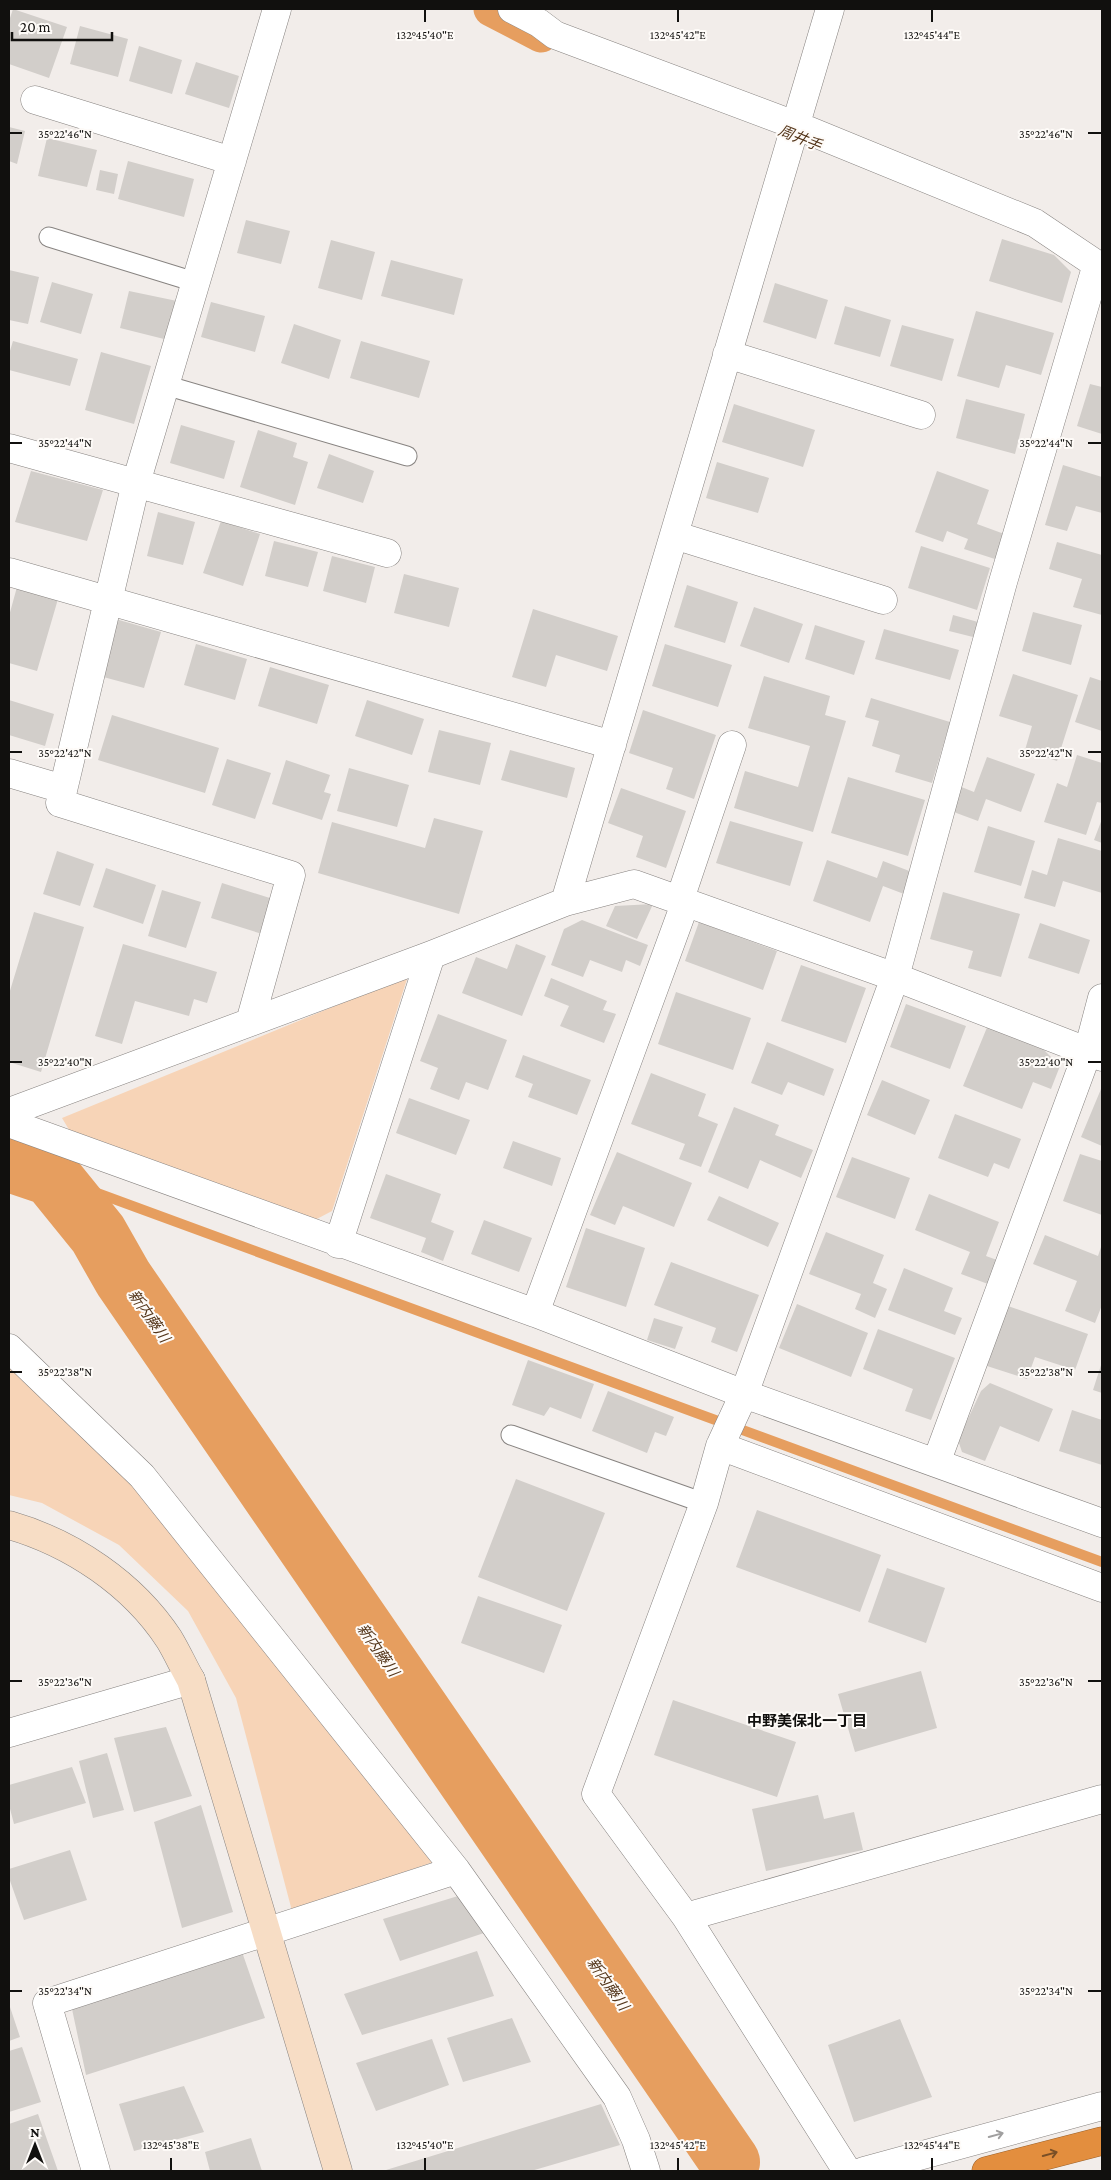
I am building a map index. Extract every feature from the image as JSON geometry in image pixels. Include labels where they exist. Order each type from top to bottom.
[{"type":"highway","points":[[986,2171],[1102,2140]]},
{"type":"street","points":[[250,1022],[291,875],[60,803],[136,483],[277,9]]},
{"type":"street","points":[[512,9],[539,23],[555,35],[794,125],[1035,223],[1099,266],[1003,582],[895,977],[744,1394],[720,1446],[704,1503],[596,1794],[686,1917],[847,2171]]},
{"type":"street","points":[[565,902],[794,125],[830,9]]},
{"type":"street","points":[[35,100],[232,161]]},
{"type":"street","points":[[727,354],[921,415]]},
{"type":"street","points":[[9,448],[387,553]]},
{"type":"street","points":[[674,535],[883,600]]},
{"type":"street","points":[[9,572],[612,745]]},
{"type":"street","points":[[535,1313],[683,900],[732,745]]},
{"type":"street","points":[[9,773],[63,789]]},
{"type":"street","points":[[9,1112],[431,955],[565,902],[634,884],[895,977],[1095,1054]]},
{"type":"street","points":[[338,1244],[431,955]]},
{"type":"street","points":[[936,1463],[1095,1054],[1102,998]]},
{"type":"street","points":[[9,1123],[338,1244],[535,1313],[744,1394],[1102,1523]]},
{"type":"street","points":[[9,1348],[142,1476],[456,1870],[616,2097],[636,2140],[646,2171]]},
{"type":"street","points":[[720,1446],[1102,1588]]},
{"type":"street","points":[[9,1526],[31,1532],[92,1563],[139,1601],[169,1639],[191,1680],[338,2171]]},
{"type":"street","points":[[9,1733],[191,1680]]},
{"type":"street","points":[[686,1917],[1102,1799]]},
{"type":"street","points":[[96,2171],[47,2002],[456,1870]]},
{"type":"street","points":[[864,2171],[1102,2106]]},
{"type":"lane","points":[[49,237],[195,282]]},
{"type":"lane","points":[[165,385],[406,456]]},
{"type":"lane","points":[[511,1435],[704,1503]]},
{"type":"shaded area","points":[[408,976],[332,1211],[313,1221],[71,1133],[62,1118]]},
{"type":"shaded area","points":[[9,1362],[136,1480],[436,1861],[292,1911],[236,1698],[188,1611],[119,1545],[42,1503],[9,1495]]},
{"type":"building","points":[[13,9],[67,27],[49,78],[9,64],[9,21]]},
{"type":"building","points":[[80,26],[128,39],[118,77],[70,64]]},
{"type":"building","points":[[139,46],[182,60],[172,94],[129,81]]},
{"type":"building","points":[[196,62],[239,76],[229,108],[185,94]]},
{"type":"building","points":[[9,127],[25,131],[17,164],[9,161]]},
{"type":"building","points":[[47,138],[97,150],[87,187],[38,176]]},
{"type":"building","points":[[128,161],[194,179],[184,217],[118,199]]},
{"type":"building","points":[[100,170],[118,174],[114,194],[96,190]]},
{"type":"building","points":[[246,220],[290,231],[281,264],[237,253]]},
{"type":"building","points":[[1002,239],[1054,255],[1071,272],[1062,303],[989,281]]},
{"type":"building","points":[[331,240],[375,252],[362,300],[318,288]]},
{"type":"building","points":[[391,260],[463,279],[454,315],[381,296]]},
{"type":"building","points":[[9,270],[39,277],[28,324],[9,320]]},
{"type":"building","points":[[52,282],[93,294],[81,334],[40,322]]},
{"type":"building","points":[[775,283],[828,300],[816,339],[763,322]]},
{"type":"building","points":[[129,291],[177,301],[168,340],[120,328]]},
{"type":"building","points":[[211,302],[265,316],[255,352],[201,337]]},
{"type":"building","points":[[845,306],[891,320],[880,357],[834,344]]},
{"type":"building","points":[[976,311],[1054,333],[1041,375],[1006,365],[999,388],[957,376]]},
{"type":"building","points":[[294,324],[341,340],[329,379],[281,363]]},
{"type":"building","points":[[902,325],[954,339],[942,381],[890,366]]},
{"type":"building","points":[[13,341],[78,359],[70,386],[9,370],[9,354]]},
{"type":"building","points":[[361,341],[430,361],[419,398],[350,378]]},
{"type":"building","points":[[101,352],[151,366],[134,424],[85,410]]},
{"type":"building","points":[[1090,384],[1102,387],[1102,434],[1077,426]]},
{"type":"building","points":[[966,399],[1025,414],[1015,454],[956,438]]},
{"type":"building","points":[[734,404],[815,430],[803,467],[722,442]]},
{"type":"building","points":[[181,425],[235,441],[224,479],[170,463]]},
{"type":"building","points":[[258,430],[297,443],[293,457],[308,462],[295,505],[240,487]]},
{"type":"building","points":[[329,454],[374,471],[363,503],[317,488]]},
{"type":"building","points":[[717,462],[769,478],[758,513],[706,498]]},
{"type":"building","points":[[1063,465],[1102,477],[1102,513],[1076,506],[1067,531],[1045,525]]},
{"type":"building","points":[[31,471],[103,490],[87,541],[15,522]]},
{"type":"building","points":[[937,471],[989,490],[977,524],[1007,535],[998,560],[964,549],[968,539],[947,531],[943,542],[915,532]]},
{"type":"building","points":[[158,512],[195,522],[183,565],[147,556]]},
{"type":"building","points":[[221,521],[260,534],[243,586],[203,573]]},
{"type":"building","points":[[274,541],[318,552],[308,587],[265,576]]},
{"type":"building","points":[[1057,542],[1102,555],[1102,615],[1073,607],[1082,579],[1049,569]]},
{"type":"building","points":[[921,546],[990,568],[977,610],[908,588]]},
{"type":"building","points":[[332,556],[375,567],[366,603],[323,591]]},
{"type":"building","points":[[404,574],[459,588],[449,627],[394,613]]},
{"type":"building","points":[[687,585],[738,602],[725,643],[674,627]]},
{"type":"building","points":[[17,587],[58,599],[37,671],[9,663],[9,616]]},
{"type":"building","points":[[754,607],[803,624],[789,663],[740,646]]},
{"type":"building","points":[[533,609],[618,636],[607,671],[556,655],[546,687],[512,677]]},
{"type":"building","points":[[1033,612],[1082,625],[1071,665],[1022,651]]},
{"type":"building","points":[[953,615],[978,622],[973,637],[949,631]]},
{"type":"building","points":[[112,618],[161,632],[144,688],[96,675]]},
{"type":"building","points":[[815,625],[865,641],[854,675],[805,659]]},
{"type":"building","points":[[884,629],[959,650],[950,680],[875,659]]},
{"type":"building","points":[[196,644],[247,659],[235,700],[184,685]]},
{"type":"building","points":[[665,644],[732,665],[718,707],[652,686]]},
{"type":"building","points":[[270,667],[329,685],[317,724],[258,706]]},
{"type":"building","points":[[1013,674],[1078,695],[1057,761],[1025,750],[1032,726],[999,716]]},
{"type":"building","points":[[764,676],[830,696],[825,715],[846,721],[813,832],[734,808],[745,771],[798,787],[810,746],[748,728]]},
{"type":"building","points":[[1090,677],[1102,681],[1102,731],[1075,722]]},
{"type":"building","points":[[871,698],[950,722],[932,783],[895,772],[900,755],[872,746],[879,721],[865,717]]},
{"type":"building","points":[[9,700],[54,714],[45,746],[9,735]]},
{"type":"building","points":[[367,700],[424,719],[412,755],[355,736]]},
{"type":"building","points":[[643,710],[716,735],[694,799],[666,789],[673,768],[629,753]]},
{"type":"building","points":[[112,715],[219,748],[205,793],[98,760]]},
{"type":"building","points":[[439,730],[491,743],[480,785],[428,772]]},
{"type":"building","points":[[510,750],[575,768],[567,798],[501,780]]},
{"type":"building","points":[[1077,755],[1102,763],[1102,803],[1097,802],[1086,835],[1044,822],[1057,783],[1067,787]]},
{"type":"building","points":[[987,757],[1035,774],[1021,812],[986,799],[978,821],[951,811],[959,786],[974,792]]},
{"type":"building","points":[[227,759],[271,773],[255,819],[212,805]]},
{"type":"building","points":[[286,760],[330,775],[324,792],[331,794],[322,820],[272,804]]},
{"type":"building","points":[[349,768],[409,785],[397,827],[337,811]]},
{"type":"building","points":[[848,777],[925,800],[908,856],[831,833]]},
{"type":"building","points":[[621,788],[686,811],[666,868],[636,857],[643,836],[608,823]]},
{"type":"building","points":[[434,818],[483,831],[459,914],[318,873],[332,822],[425,848]]},
{"type":"building","points":[[1102,819],[1102,843],[1094,840]]},
{"type":"building","points":[[730,821],[803,842],[790,886],[716,863]]},
{"type":"building","points":[[988,826],[1035,841],[1021,886],[974,872]]},
{"type":"building","points":[[1058,838],[1102,851],[1102,893],[1063,881],[1055,907],[1024,898],[1032,870],[1047,875]]},
{"type":"building","points":[[57,851],[94,864],[80,906],[43,894]]},
{"type":"building","points":[[827,860],[877,878],[883,861],[912,872],[904,894],[883,886],[870,922],[813,901]]},
{"type":"building","points":[[106,868],[156,885],[143,924],[93,907]]},
{"type":"building","points":[[222,883],[273,899],[262,934],[211,918]]},
{"type":"building","points":[[162,890],[201,902],[186,948],[148,936]]},
{"type":"building","points":[[943,892],[1020,914],[1001,977],[968,968],[973,951],[930,939]]},
{"type":"building","points":[[653,904],[637,939],[606,926],[615,906]]},
{"type":"building","points":[[34,912],[84,927],[41,1072],[9,1062],[9,994]]},
{"type":"building","points":[[582,920],[648,945],[640,966],[626,960],[622,972],[590,960],[583,977],[551,965],[564,929]]},
{"type":"building","points":[[699,922],[777,951],[763,990],[685,961]]},
{"type":"building","points":[[1040,923],[1090,940],[1079,974],[1028,958]]},
{"type":"building","points":[[123,944],[217,972],[207,1003],[194,999],[189,1016],[135,1001],[122,1044],[95,1036]]},
{"type":"building","points":[[516,944],[546,956],[522,1016],[462,993],[476,957],[507,969]]},
{"type":"building","points":[[801,965],[866,988],[846,1043],[781,1021]]},
{"type":"building","points":[[551,978],[607,1001],[603,1010],[616,1014],[604,1043],[560,1026],[569,1006],[544,996]]},
{"type":"building","points":[[676,992],[751,1018],[733,1070],[658,1044]]},
{"type":"building","points":[[906,1004],[966,1026],[950,1069],[890,1047]]},
{"type":"building","points":[[438,1014],[507,1040],[488,1090],[466,1082],[459,1100],[430,1089],[438,1068],[420,1061]]},
{"type":"building","points":[[988,1025],[1038,1044],[1060,1066],[1051,1089],[1033,1082],[1022,1109],[963,1086]]},
{"type":"building","points":[[767,1042],[834,1069],[824,1096],[788,1082],[782,1095],[751,1083]]},
{"type":"building","points":[[523,1055],[591,1080],[577,1115],[528,1097],[533,1084],[515,1077]]},
{"type":"building","points":[[651,1073],[706,1094],[698,1116],[718,1124],[701,1167],[679,1159],[685,1144],[631,1124]]},
{"type":"building","points":[[882,1080],[930,1100],[915,1135],[867,1115]]},
{"type":"building","points":[[1102,1090],[1102,1146],[1081,1137]]},
{"type":"building","points":[[409,1098],[470,1120],[456,1155],[396,1133]]},
{"type":"building","points":[[734,1107],[779,1125],[775,1135],[813,1150],[801,1178],[760,1160],[748,1189],[708,1172]]},
{"type":"building","points":[[955,1114],[1021,1139],[1009,1169],[994,1163],[988,1177],[938,1158]]},
{"type":"building","points":[[513,1141],[561,1158],[552,1186],[503,1168]]},
{"type":"building","points":[[617,1152],[692,1183],[674,1227],[623,1206],[615,1225],[590,1215]]},
{"type":"building","points":[[1080,1154],[1102,1161],[1102,1215],[1063,1201]]},
{"type":"building","points":[[852,1157],[910,1178],[895,1219],[836,1197]]},
{"type":"building","points":[[386,1174],[441,1194],[431,1222],[454,1231],[443,1261],[421,1252],[426,1238],[370,1218]]},
{"type":"building","points":[[929,1194],[999,1222],[986,1256],[997,1260],[988,1284],[961,1274],[970,1252],[915,1230]]},
{"type":"building","points":[[719,1196],[779,1223],[768,1247],[707,1220]]},
{"type":"building","points":[[484,1220],[532,1238],[519,1272],[471,1254]]},
{"type":"building","points":[[586,1228],[645,1248],[626,1307],[566,1287]]},
{"type":"building","points":[[826,1232],[884,1255],[873,1283],[887,1289],[875,1318],[855,1309],[861,1294],[809,1274]]},
{"type":"building","points":[[1045,1235],[1098,1256],[1102,1244],[1102,1305],[1095,1323],[1065,1311],[1077,1281],[1033,1264]]},
{"type":"building","points":[[671,1262],[759,1295],[737,1352],[711,1342],[716,1328],[654,1305]]},
{"type":"building","points":[[904,1268],[953,1288],[944,1311],[962,1318],[955,1335],[888,1310]]},
{"type":"building","points":[[797,1304],[868,1333],[851,1377],[779,1348]]},
{"type":"building","points":[[1008,1306],[1088,1334],[1075,1370],[1035,1357],[1027,1379],[987,1366]]},
{"type":"building","points":[[654,1318],[683,1327],[675,1349],[647,1340]]},
{"type":"building","points":[[878,1329],[955,1358],[931,1420],[905,1411],[913,1389],[863,1369]]},
{"type":"building","points":[[528,1360],[594,1384],[581,1419],[550,1407],[544,1416],[512,1405]]},
{"type":"building","points":[[1102,1362],[1102,1393],[1093,1390]]},
{"type":"building","points":[[990,1383],[1053,1409],[1039,1442],[1000,1426],[985,1461],[962,1452],[958,1440],[981,1391]]},
{"type":"building","points":[[608,1391],[674,1417],[666,1436],[655,1432],[647,1453],[592,1431]]},
{"type":"building","points":[[1072,1410],[1102,1420],[1102,1465],[1059,1451]]},
{"type":"building","points":[[516,1479],[605,1513],[567,1611],[478,1577]]},
{"type":"building","points":[[757,1510],[881,1555],[860,1612],[736,1567]]},
{"type":"building","points":[[887,1568],[945,1588],[926,1643],[868,1622]]},
{"type":"building","points":[[478,1596],[562,1625],[544,1673],[461,1643]]},
{"type":"building","points":[[921,1671],[937,1728],[855,1752],[838,1694]]},
{"type":"building","points":[[673,1700],[796,1742],[777,1797],[654,1755]]},
{"type":"building","points":[[166,1727],[192,1796],[134,1812],[114,1738]]},
{"type":"building","points":[[107,1753],[124,1810],[93,1818],[79,1761]]},
{"type":"building","points":[[72,1767],[86,1803],[14,1824],[9,1805],[9,1785]]},
{"type":"building","points":[[818,1795],[824,1819],[854,1812],[863,1850],[766,1871],[752,1809]]},
{"type":"building","points":[[201,1805],[233,1912],[182,1928],[154,1822]]},
{"type":"building","points":[[70,1850],[87,1900],[24,1920],[9,1878],[9,1869]]},
{"type":"building","points":[[458,1896],[484,1933],[400,1961],[383,1919]]},
{"type":"building","points":[[241,1949],[265,2018],[86,2075],[72,2009]]},
{"type":"building","points":[[477,1951],[494,1996],[362,2035],[344,1994]]},
{"type":"building","points":[[9,2004],[20,2037],[9,2041]]},
{"type":"building","points":[[512,2018],[531,2062],[463,2082],[447,2038]]},
{"type":"building","points":[[900,2019],[932,2097],[854,2122],[828,2045]]},
{"type":"building","points":[[432,2039],[449,2085],[376,2111],[356,2063]]},
{"type":"building","points":[[22,2047],[41,2102],[9,2112],[9,2051]]},
{"type":"building","points":[[184,2086],[204,2132],[134,2151],[119,2104]]},
{"type":"building","points":[[601,2104],[620,2145],[531,2171],[386,2170]]},
{"type":"building","points":[[38,2114],[58,2171],[9,2171],[9,2124]]},
{"type":"building","points":[[251,2138],[262,2171],[210,2171],[205,2152]]},
{"type":"waterway","name":"周井手","points":[[491,9],[541,35]]},
{"type":"waterway","name":"新内藤川","points":[[9,1162],[51,1176],[98,1234],[123,1278],[730,2162]]},
{"type":"waterway","points":[[51,1176],[1102,1562]]},
{"type":"district","name":"中野美保北一丁目","points":[[807,1721]]}]
